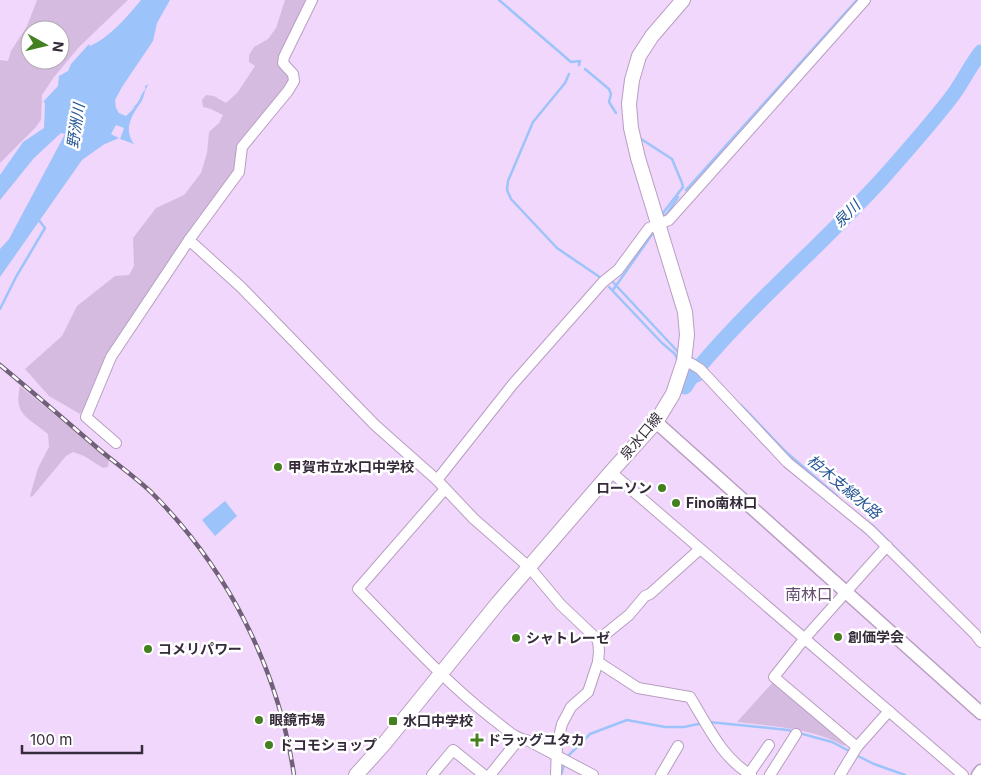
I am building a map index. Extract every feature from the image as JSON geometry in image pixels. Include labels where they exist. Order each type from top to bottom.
[{"type":"main road","name":"泉水口線","points":[[356,775],[498,603],[656,422],[674,394],[684,361],[687,335],[685,312],[638,158],[629,116],[630,92],[635,69],[644,47],[684,0]]},
{"type":"street","points":[[116,444],[86,417],[111,357],[189,240],[239,172],[242,147],[294,81],[293,74],[284,63],[284,57],[312,0]]},
{"type":"street","points":[[438,480],[512,384],[603,282],[618,270],[649,228],[669,220],[865,0]]},
{"type":"street","points":[[189,240],[241,287],[375,425],[438,480],[474,519],[530,568],[562,605],[598,640],[600,650],[598,662],[588,692],[571,707],[564,718],[557,746],[556,775]]},
{"type":"street","points":[[684,361],[700,369],[787,462],[870,530],[981,642]]},
{"type":"street","points":[[656,422],[981,713]]},
{"type":"street","points":[[611,472],[963,775]]},
{"type":"street","points":[[446,489],[358,589],[441,674],[480,709],[519,739],[529,741],[593,775]]},
{"type":"street","points":[[857,747],[774,677],[805,638],[887,546]]},
{"type":"street","points":[[598,640],[630,615],[645,596],[650,594],[700,549]]},
{"type":"street","points":[[598,662],[638,688],[690,697],[724,752],[741,769],[750,774],[769,745]]},
{"type":"street","points":[[840,775],[857,747],[889,711]]},
{"type":"street","points":[[770,775],[796,734]]},
{"type":"street","points":[[490,775],[519,739]]},
{"type":"street","points":[[661,775],[678,746]]},
{"type":"street","points":[[432,775],[453,750],[484,775]]},
{"type":"street","points":[[978,775],[981,771]]},
{"type":"shaded area","points":[[37,0],[128,0],[70,58],[70,20],[29,20]]},
{"type":"shaded area","points":[[285,0],[312,0],[285,56],[295,68],[298,77],[246,152],[246,162],[226,187],[125,339],[107,376],[80,414],[49,396],[25,369],[62,336],[77,306],[115,276],[129,275],[134,266],[133,238],[156,208],[184,195],[201,173],[207,153],[209,132],[219,123],[223,115],[203,107],[202,100],[206,95],[214,96],[226,103],[238,92],[255,66],[249,62],[249,55],[254,47],[268,39],[276,28]]},
{"type":"shaded area","points":[[20,37],[20,70],[60,70],[42,95],[41,120],[0,163],[0,60],[8,61],[11,51]]},
{"type":"shaded area","points":[[20,386],[109,460],[108,467],[103,468],[84,456],[73,452],[66,456],[32,497],[30,496],[38,468],[49,447],[48,434],[29,419],[21,409],[18,396]]},
{"type":"shaded area","points":[[774,681],[845,745],[806,732],[737,722]]},
{"type":"water","name":"野洲川","points":[[141,0],[170,0],[157,23],[153,41],[115,100],[119,113],[126,116],[139,101],[145,86],[149,84],[134,112],[129,126],[131,140],[134,144],[120,139],[124,128],[116,125],[111,134],[119,138],[103,145],[82,160],[0,277],[0,249],[9,239],[65,134],[61,133],[34,158],[0,200],[0,175],[23,142],[44,128],[45,103],[43,102],[58,86],[59,76],[70,70],[71,64],[89,44],[90,46],[104,37]]},
{"type":"water","points":[[225,501],[237,516],[215,536],[202,520]]},
{"type":"waterway","points":[[499,0],[571,62],[580,61],[579,65]]},
{"type":"waterway","points":[[686,190],[857,0]]},
{"type":"waterway","name":"泉川","points":[[700,366],[744,318],[883,178],[950,99],[981,52]]},
{"type":"waterway","points":[[585,69],[609,89],[611,94],[609,102],[616,113]]},
{"type":"waterway","name":"柏木支線水路","points":[[569,74],[565,83],[533,122],[508,181],[507,190],[511,199],[557,248],[601,278]]},
{"type":"waterway","points":[[638,137],[672,159],[682,183],[683,187],[663,213],[664,216]]},
{"type":"waterway","points":[[666,215],[678,197]]},
{"type":"waterway","points":[[0,309],[16,277],[45,228],[38,219]]},
{"type":"waterway","points":[[613,290],[653,233]]},
{"type":"waterway","points":[[611,280],[680,354]]},
{"type":"waterway","name":"柏木支線水路","points":[[609,287],[662,343],[675,354],[677,359]]},
{"type":"waterway","points":[[692,358],[700,363]]},
{"type":"waterway","name":"柏木支線水路","points":[[685,387],[694,373]]},
{"type":"waterway","name":"柏木支線水路","points":[[687,382],[691,384],[704,378]]},
{"type":"waterway","name":"柏木支線水路","points":[[741,405],[786,452],[837,496]]},
{"type":"waterway","name":"柏木支線水路","points":[[872,525],[921,574]]},
{"type":"waterway","points":[[567,757],[590,734],[627,720],[665,727],[684,727],[703,723]]},
{"type":"waterway","points":[[709,722],[788,730],[832,742],[851,752]]},
{"type":"waterway","points":[[856,755],[874,764],[905,775]]},
{"type":"waterway","points":[[561,775],[565,762]]},
{"type":"railway","points":[[0,365],[151,492],[179,522],[204,554],[226,587],[262,659],[276,696],[294,775]]},
{"type":"place","name":"甲賀市立水口中学校","points":[[278,467]]},
{"type":"place","name":"ローソン","points":[[662,488]]},
{"type":"place","name":"Fino南林口","points":[[676,503]]},
{"type":"place","name":"創価学会","points":[[838,637]]},
{"type":"place","name":"シャトレーゼ","points":[[516,638]]},
{"type":"place","name":"コメリパワー","points":[[148,649]]},
{"type":"place","name":"眼鏡市場","points":[[259,720]]},
{"type":"place","name":"水口中学校","points":[[393,721]]},
{"type":"place","name":"ドラッグユタカ","points":[[477,740]]},
{"type":"place","name":"ドコモショップ","points":[[269,745]]},
{"type":"district","name":"南林口","points":[[809,594]]}]
